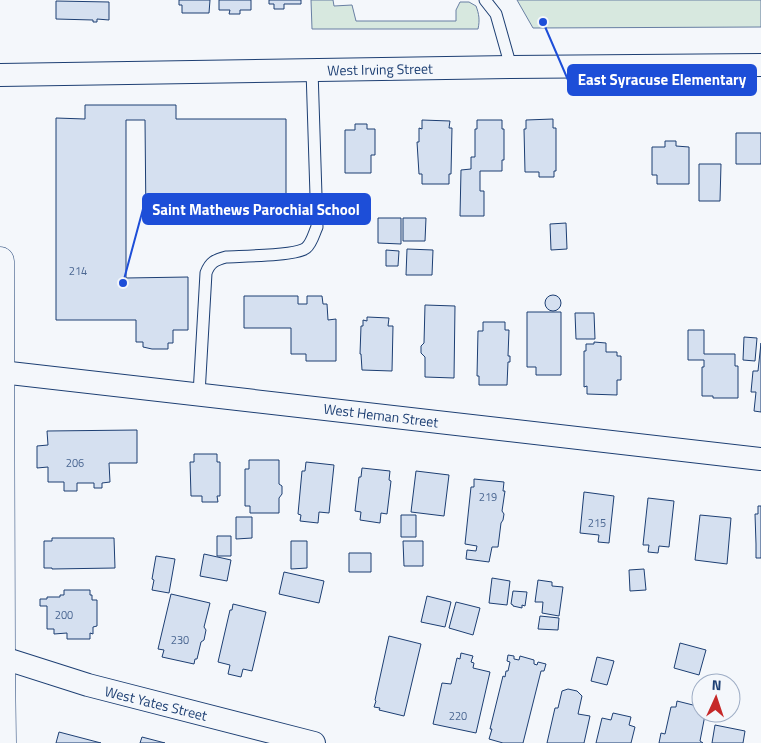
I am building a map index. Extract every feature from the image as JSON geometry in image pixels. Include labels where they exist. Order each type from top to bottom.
[{"type":"street","name":"West Irving Street","points":[[0,75],[761,65]]},
{"type":"street","points":[[0,261],[0,658],[2,743]]},
{"type":"street","name":"West Heman Street","points":[[1,372],[761,459]]},
{"type":"street","name":"West Yates Street","points":[[0,658],[88,686],[314,743]]},
{"type":"lane","points":[[485,0],[496,14],[511,67]]},
{"type":"lane","points":[[199,394],[206,273],[210,264],[226,257],[295,252],[306,248],[312,241],[317,227],[312,70]]},
{"type":"shaded area","points":[[311,0],[333,0],[334,6],[352,5],[356,21],[456,21],[456,10],[460,2],[469,2],[476,6],[479,26],[478,29],[312,29]]},
{"type":"shaded area","points":[[517,0],[761,0],[761,27],[533,28]]},
{"type":"building","points":[[179,0],[210,0],[209,13],[182,13],[182,5],[179,5]]},
{"type":"building","points":[[219,0],[251,0],[251,10],[240,10],[240,14],[229,14],[230,10],[219,10]]},
{"type":"building","points":[[269,0],[301,0],[301,4],[284,4],[284,9],[274,9],[274,4],[269,4]]},
{"type":"building","points":[[56,1],[109,2],[109,20],[97,19],[97,22],[93,22],[93,20],[56,19]]},
{"type":"building","points":[[85,105],[176,105],[176,119],[286,119],[286,223],[146,223],[145,120],[126,120],[126,278],[188,277],[188,330],[173,330],[173,343],[168,343],[168,349],[152,349],[143,347],[143,342],[136,342],[136,320],[56,320],[56,118],[85,119]]},
{"type":"building","points":[[553,119],[553,128],[556,128],[556,171],[554,171],[554,177],[539,177],[539,172],[525,172],[524,129],[526,129],[526,120]]},
{"type":"building","points":[[422,120],[450,121],[449,128],[452,128],[449,184],[422,184],[422,174],[419,174],[417,142],[419,142],[419,128],[422,129]]},
{"type":"building","points":[[477,120],[502,120],[502,129],[504,129],[504,160],[502,160],[502,171],[480,171],[480,191],[484,191],[484,216],[460,216],[461,170],[471,169],[471,157],[475,157],[475,129],[477,129]]},
{"type":"building","points":[[355,124],[367,124],[367,129],[375,129],[375,155],[371,155],[371,173],[345,173],[345,130],[355,130]]},
{"type":"building","points":[[736,133],[761,133],[761,164],[736,164]]},
{"type":"building","points":[[665,141],[676,141],[676,146],[689,147],[689,184],[657,184],[657,175],[652,175],[652,147],[665,147]]},
{"type":"building","points":[[699,164],[721,164],[720,201],[699,201]]},
{"type":"building","points":[[378,218],[401,218],[401,244],[378,243]]},
{"type":"building","points":[[403,218],[426,218],[425,241],[403,241]]},
{"type":"building","points":[[566,223],[567,249],[551,250],[550,224]]},
{"type":"building","points":[[407,249],[433,250],[432,275],[406,275]]},
{"type":"building","points":[[386,250],[399,251],[398,266],[386,266]]},
{"type":"building","points":[[553,295],[559,297],[561,303],[559,309],[553,311],[547,309],[545,303],[547,297]]},
{"type":"building","points":[[244,296],[298,296],[298,304],[307,304],[307,296],[322,296],[323,304],[327,304],[328,320],[336,319],[336,361],[306,361],[306,354],[291,354],[291,328],[244,328]]},
{"type":"building","points":[[425,305],[455,306],[454,378],[425,377],[425,357],[421,353],[421,346],[424,343]]},
{"type":"building","points":[[527,312],[561,312],[561,375],[536,375],[536,367],[527,367]]},
{"type":"building","points":[[575,313],[594,313],[595,339],[576,339]]},
{"type":"building","points":[[367,317],[389,318],[388,326],[393,326],[392,371],[362,370],[360,354],[361,326],[363,326],[363,320],[367,321]]},
{"type":"building","points":[[483,322],[505,322],[505,330],[509,330],[508,356],[510,356],[510,362],[508,362],[507,385],[479,385],[479,376],[477,376],[478,331],[483,331]]},
{"type":"building","points":[[688,330],[704,330],[704,354],[735,354],[735,366],[738,366],[738,398],[702,396],[702,367],[704,367],[704,360],[688,360]]},
{"type":"building","points":[[744,337],[757,338],[755,361],[743,360]]},
{"type":"building","points":[[594,342],[606,343],[606,352],[617,352],[617,356],[621,356],[621,380],[617,380],[617,395],[587,394],[587,386],[584,387],[584,351],[586,351],[586,344],[594,344]]},
{"type":"building","points":[[761,343],[761,412],[754,411],[756,392],[751,392],[753,371],[758,371]]},
{"type":"building","points":[[137,430],[137,463],[109,463],[110,482],[102,483],[102,488],[94,488],[94,483],[77,483],[77,491],[64,491],[64,482],[48,482],[48,467],[37,468],[37,446],[48,445],[47,431]]},
{"type":"building","points":[[194,454],[217,454],[217,462],[220,462],[220,496],[217,496],[218,502],[202,502],[202,496],[191,496],[190,462],[194,462]]},
{"type":"building","points":[[249,460],[279,460],[279,484],[282,486],[282,494],[279,498],[279,513],[250,513],[250,506],[245,506],[245,469],[249,469]]},
{"type":"building","points":[[306,462],[334,465],[329,513],[319,512],[318,523],[300,521],[301,515],[298,514],[302,471],[305,471]]},
{"type":"building","points":[[362,468],[390,471],[389,480],[391,481],[387,514],[381,513],[380,523],[360,520],[361,512],[355,511],[359,477],[361,477]]},
{"type":"building","points":[[416,471],[449,475],[444,516],[411,512]]},
{"type":"building","points":[[474,479],[504,482],[503,491],[505,491],[502,511],[504,514],[498,547],[492,547],[489,562],[466,559],[467,550],[476,551],[477,546],[465,544],[471,487],[474,487]]},
{"type":"building","points":[[584,492],[614,496],[609,543],[598,542],[599,535],[580,533]]},
{"type":"building","points":[[648,498],[674,501],[669,547],[659,546],[658,553],[648,552],[649,545],[643,545]]},
{"type":"building","points":[[758,506],[761,506],[761,558],[756,558],[755,514],[758,514]]},
{"type":"building","points":[[401,515],[416,515],[416,537],[401,537]]},
{"type":"building","points":[[700,515],[731,518],[727,564],[695,560]]},
{"type":"building","points":[[236,517],[252,517],[252,538],[236,539]]},
{"type":"building","points":[[217,536],[231,536],[231,556],[217,556]]},
{"type":"building","points":[[52,538],[114,538],[115,568],[44,568],[44,541],[52,541]]},
{"type":"building","points":[[291,541],[307,541],[307,568],[291,569]]},
{"type":"building","points":[[403,541],[423,541],[423,566],[404,566]]},
{"type":"building","points":[[349,553],[371,553],[371,572],[349,572]]},
{"type":"building","points":[[204,554],[231,560],[227,581],[200,576]]},
{"type":"building","points":[[156,556],[175,559],[169,593],[152,590]]},
{"type":"building","points":[[644,569],[646,590],[630,591],[629,570]]},
{"type":"building","points":[[284,572],[324,581],[319,603],[279,594]]},
{"type":"building","points":[[492,578],[510,581],[507,605],[489,603]]},
{"type":"building","points":[[538,580],[552,582],[552,586],[563,587],[559,616],[542,613],[543,602],[535,602]]},
{"type":"building","points":[[64,590],[90,590],[92,600],[97,600],[97,626],[93,627],[93,634],[90,633],[90,639],[67,639],[67,633],[54,634],[54,629],[47,629],[47,606],[40,606],[40,599],[60,597],[60,595],[64,595]]},
{"type":"building","points":[[513,591],[527,592],[525,606],[522,605],[522,608],[511,604]]},
{"type":"building","points":[[171,594],[210,603],[204,627],[206,630],[204,640],[201,642],[194,664],[162,657],[164,650],[158,649]]},
{"type":"building","points":[[427,596],[451,602],[445,627],[421,622]]},
{"type":"building","points":[[456,602],[480,608],[473,635],[449,628]]},
{"type":"building","points":[[233,604],[266,612],[252,671],[243,669],[241,677],[228,674],[230,665],[218,662]]},
{"type":"building","points":[[540,616],[559,618],[558,630],[538,629]]},
{"type":"building","points":[[389,636],[421,644],[404,716],[374,707]]},
{"type":"building","points":[[680,643],[706,650],[700,673],[674,668]]},
{"type":"building","points":[[461,653],[473,656],[471,662],[474,663],[473,668],[490,672],[476,733],[433,724],[442,683],[451,684],[457,658],[460,659]]},
{"type":"building","points":[[508,655],[514,656],[514,659],[519,660],[520,656],[534,660],[534,664],[537,665],[538,662],[546,664],[544,671],[541,671],[523,743],[503,743],[489,739],[503,676],[505,677],[506,671],[508,671],[510,662],[507,661]]},
{"type":"building","points":[[597,657],[614,661],[607,685],[591,681]]},
{"type":"building","points":[[568,689],[577,691],[582,696],[578,714],[590,716],[584,743],[547,743],[555,708],[558,708],[562,691]]},
{"type":"building","points":[[677,701],[691,704],[691,723],[703,723],[700,741],[703,743],[659,743],[661,733],[665,734],[671,707],[676,707]]},
{"type":"building","points":[[613,713],[631,717],[629,725],[635,727],[631,743],[596,743],[602,718],[611,720]]},
{"type":"building","points":[[715,725],[745,731],[743,743],[712,743]]},
{"type":"building","points":[[59,732],[101,743],[56,743]]},
{"type":"building","points":[[142,737],[165,743],[140,743]]},
{"type":"place","name":"East Syracuse Elementary","points":[[543,22]]},
{"type":"place","name":"Saint Mathews Parochial School","points":[[123,283]]}]
